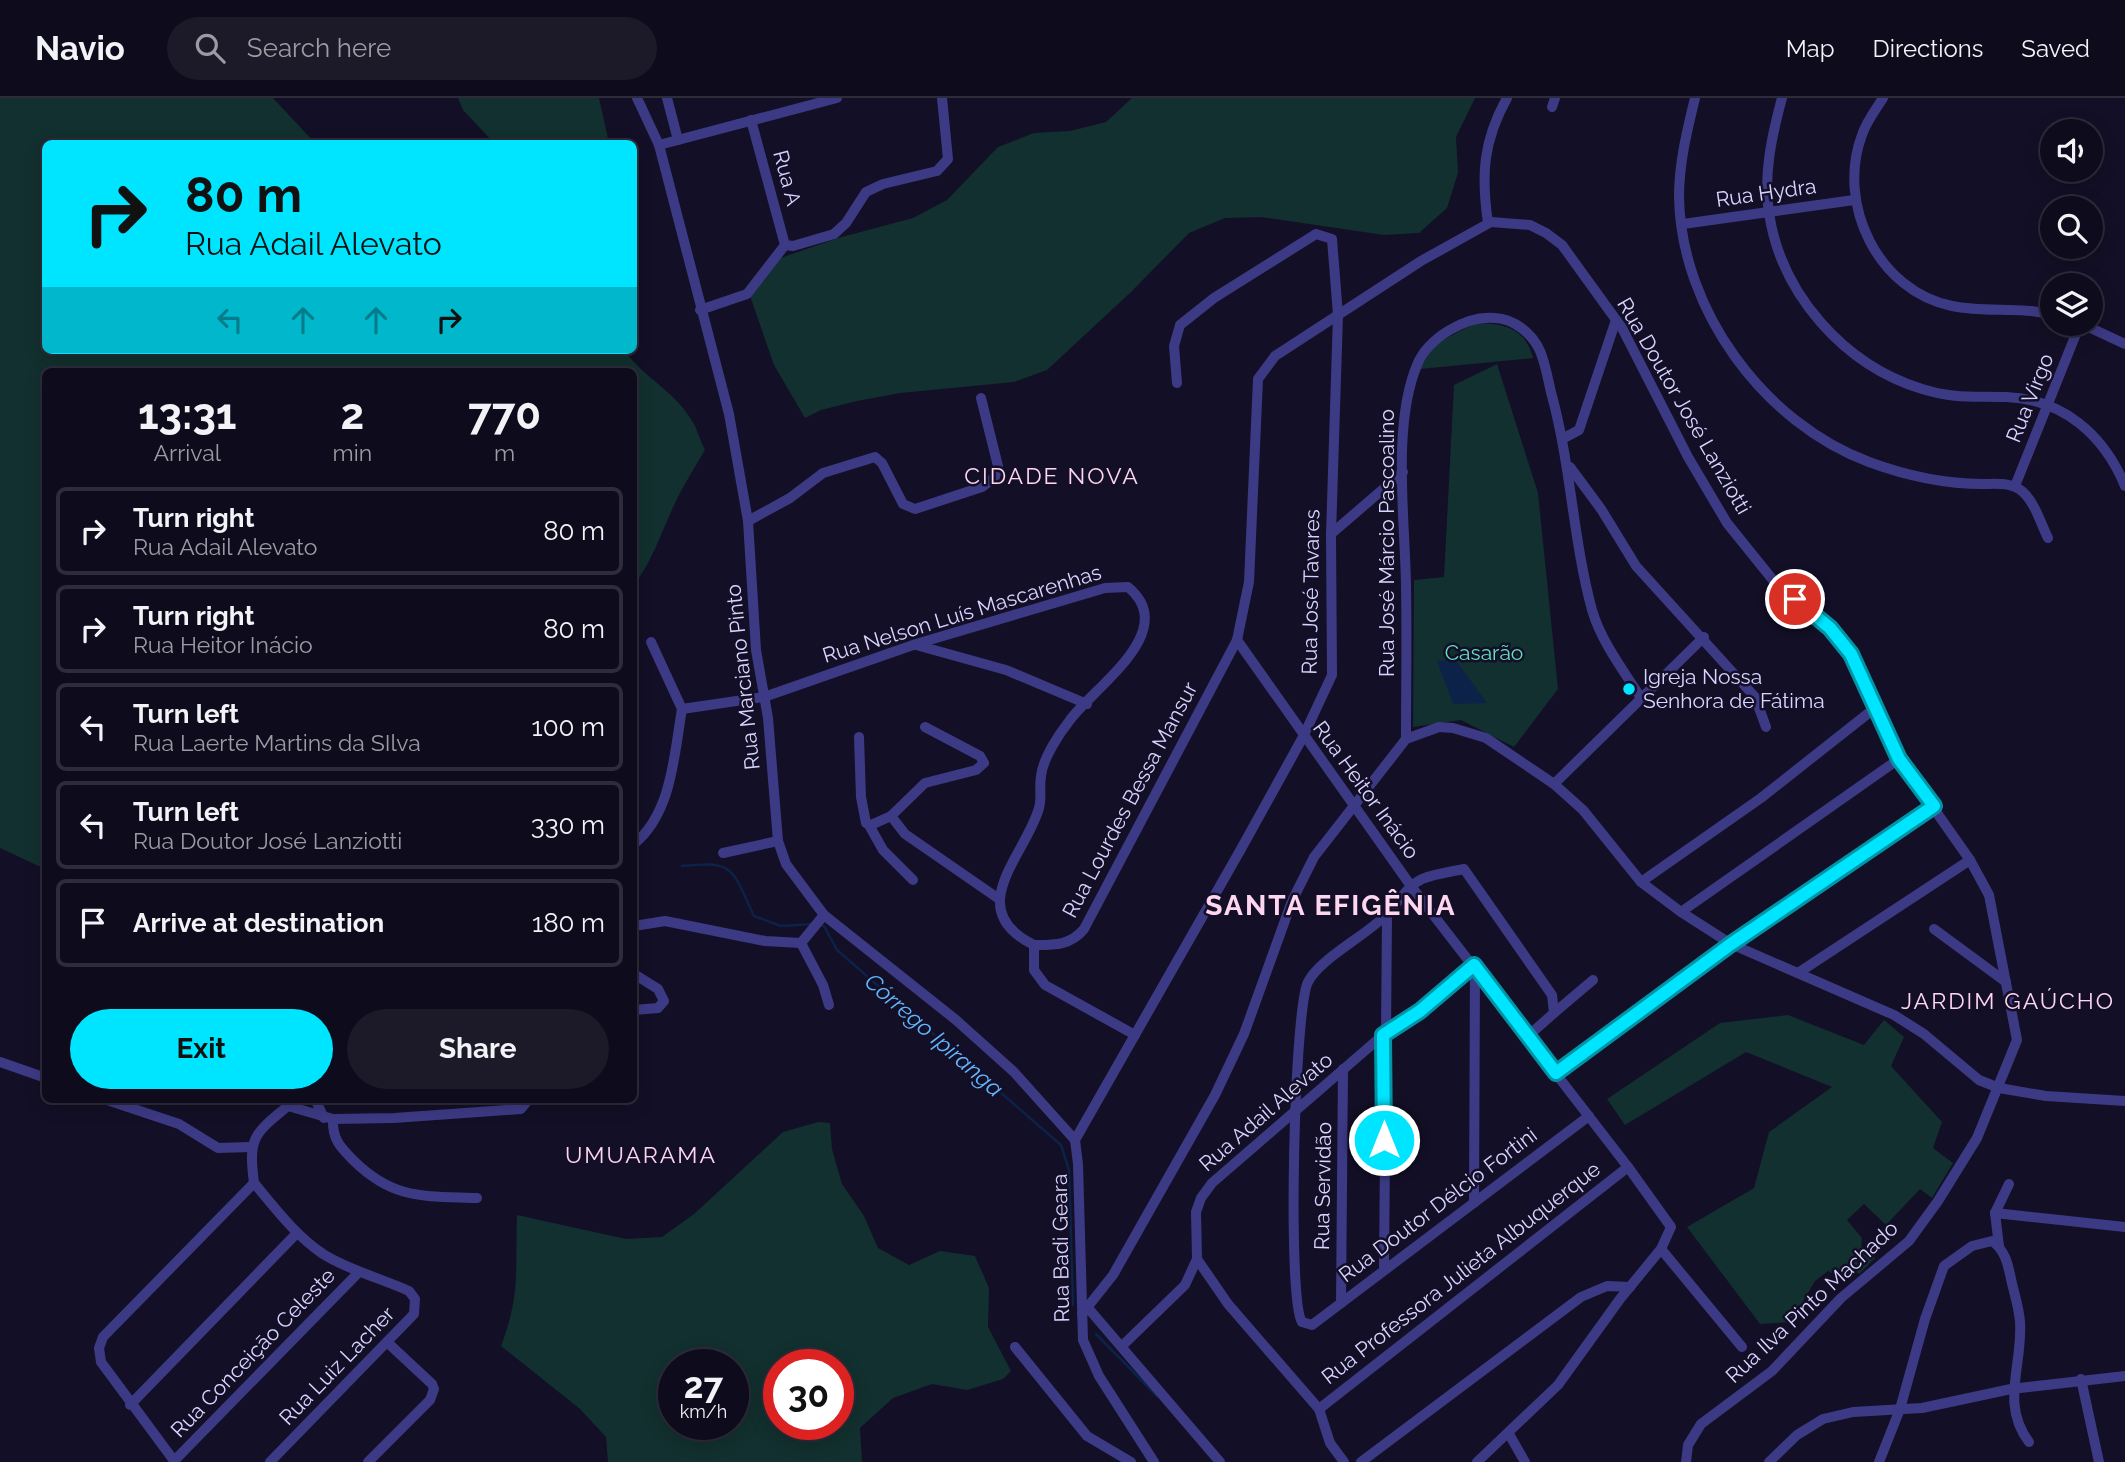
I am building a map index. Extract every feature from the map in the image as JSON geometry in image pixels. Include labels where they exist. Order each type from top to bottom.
[{"type":"street","name":"Rua Marciano Pinto","points":[[637,98],[659,145],[729,414],[748,521],[755,637],[764,698],[778,841],[796,881],[823,917],[985,1046],[1014,1072],[1075,1140]]},
{"type":"street","points":[[667,98],[678,140]]},
{"type":"street","points":[[659,145],[837,98]]},
{"type":"street","points":[[700,310],[747,294],[785,245],[793,246],[834,234],[846,223],[866,192],[937,171],[948,159],[942,98]]},
{"type":"street","points":[[1237,640],[1249,582],[1258,379],[1275,356],[1421,261],[1488,223],[1484,192],[1485,148],[1507,98]]},
{"type":"street","points":[[1695,98],[1683,146],[1679,198],[1688,257],[1717,329],[1736,359],[1792,416],[1866,461],[1932,482],[2015,486],[2030,500],[2048,538]]},
{"type":"street","points":[[1782,98],[1771,139],[1769,213],[1791,279],[1818,321],[1847,349],[1881,370],[1931,391],[1957,398],[2008,397],[2048,404],[2076,419],[2102,443],[2125,486]]},
{"type":"street","points":[[1883,98],[1862,135],[1855,170],[1854,200],[1868,240],[1891,272],[1916,291],[1950,306],[1987,311],[2040,312]]},
{"type":"street","name":"Rua A","points":[[751,120],[785,245]]},
{"type":"street","name":"Rua Hydra","points":[[1683,224],[1854,200]]},
{"type":"street","name":"Rua Doutor José Lanziotti","points":[[1488,223],[1530,225],[1562,246],[1616,320],[1688,457],[1727,523],[1777,585],[1830,628],[1851,654],[1899,759],[1970,860],[1989,895],[2017,1040],[1999,1088]]},
{"type":"street","name":"Rua José Tavares","points":[[1075,1140],[1303,737],[1332,675],[1331,534],[1338,315],[1332,239],[1316,234],[1214,298],[1180,325],[1174,346],[1177,383]]},
{"type":"street","name":"Rua José Márcio Pascoalino","points":[[1405,739],[1403,472],[1407,394],[1418,362],[1433,341],[1475,320],[1493,317],[1509,320],[1534,339],[1541,353],[1564,438],[1592,612],[1609,647],[1641,698]]},
{"type":"street","points":[[1564,438],[1579,430],[1616,320]]},
{"type":"street","points":[[2103,334],[2125,344]]},
{"type":"street","name":"Rua Virgo","points":[[2015,486],[2076,336]]},
{"type":"street","points":[[748,521],[790,498],[823,473],[875,457],[882,463],[903,504],[915,509],[982,487],[995,477],[998,466],[981,398]]},
{"type":"street","points":[[1567,464],[1601,509],[1636,566],[1704,637],[1755,697],[1766,727]]},
{"type":"street","points":[[1331,534],[1403,472]]},
{"type":"street","name":"Rua Nelson Luís Mascarenhas","points":[[682,709],[764,698],[916,644],[1105,587],[1128,587],[1137,594],[1142,605],[1145,626],[1135,651],[1070,719],[1046,760],[1041,774],[1039,810],[1003,880],[999,899]]},
{"type":"street","points":[[1554,784],[1704,637]]},
{"type":"street","name":"Rua Heitor Inácio","points":[[1237,640],[1257,665],[1303,737],[1411,886],[1475,966],[1671,1227],[1661,1249]]},
{"type":"street","name":"Rua Lourdes Bessa Mansur","points":[[1034,945],[1060,945],[1071,941],[1084,929],[1237,640]]},
{"type":"street","points":[[637,841],[659,816],[682,709],[652,642]]},
{"type":"street","points":[[916,644],[1006,670],[1087,704]]},
{"type":"street","points":[[1641,882],[1761,798],[1875,708]]},
{"type":"street","points":[[869,825],[891,816],[925,783],[976,770],[984,763],[980,756],[925,727]]},
{"type":"street","points":[[1220,1462],[1122,1346],[1085,1311],[1113,1275],[1215,1095],[1244,1034],[1292,901],[1314,858],[1405,739],[1426,729],[1453,727],[1486,738],[1554,784],[1583,810],[1641,882],[1681,912],[1731,944],[1894,1015],[1924,1034],[1970,1074],[1999,1088],[2046,1096],[2125,1101]]},
{"type":"street","points":[[859,737],[863,815],[883,850],[913,880]]},
{"type":"street","points":[[1681,912],[1899,759]]},
{"type":"street","points":[[1556,1073],[1731,944],[1934,806]]},
{"type":"street","points":[[891,816],[905,834],[999,899],[1004,918],[1013,931],[1034,945],[1034,970],[1045,985],[1135,1035]]},
{"type":"street","points":[[723,853],[778,841]]},
{"type":"street","points":[[1798,973],[1970,860]]},
{"type":"street","points":[[1297,1108],[1302,997],[1306,985],[1311,977],[1343,949],[1387,915],[1411,886],[1423,878],[1464,869],[1552,995],[1554,1013]]},
{"type":"street","points":[[1384,1270],[1383,1035],[1387,915]]},
{"type":"street","points":[[801,943],[823,917]]},
{"type":"street","points":[[637,926],[665,922],[765,941],[801,943]]},
{"type":"street","points":[[1934,929],[2006,982]]},
{"type":"street","points":[[801,943],[823,985],[829,1005]]},
{"type":"street","points":[[1474,1203],[1475,966]]},
{"type":"street","name":"Rua Adail Alevato","points":[[1197,1259],[1196,1212],[1200,1198],[1212,1183],[1383,1035],[1420,1011],[1475,966]]},
{"type":"street","points":[[637,976],[658,989],[664,1001],[658,1009],[637,1010]]},
{"type":"street","points":[[1528,1036],[1593,980]]},
{"type":"street","points":[[0,1062],[42,1077]]},
{"type":"street","name":"Rua Servidão","points":[[1341,1303],[1343,1069]]},
{"type":"street","name":"Rua Ilva Pinto Machado","points":[[1686,1462],[1688,1446],[1701,1424],[1748,1392],[1781,1364],[1841,1298],[1909,1241],[1938,1201],[1977,1138],[1999,1088]]},
{"type":"street","points":[[116,1103],[178,1124],[218,1148],[250,1147]]},
{"type":"street","points":[[317,1103],[328,1118],[338,1145],[385,1187],[421,1196],[477,1198]]},
{"type":"street","points":[[359,1272],[326,1255],[297,1233],[254,1182],[250,1147],[258,1133],[288,1106],[328,1118],[394,1118],[521,1109],[526,1103]]},
{"type":"street","name":"Rua Doutor Délcio Fortini","points":[[1297,1108],[1296,1302],[1302,1322],[1312,1325],[1589,1116]]},
{"type":"street","name":"Rua Badi Geara","points":[[1075,1140],[1085,1311],[1083,1340],[1090,1359],[1154,1462]]},
{"type":"street","name":"Rua Professora Julieta Albuquerque","points":[[1319,1409],[1628,1167]]},
{"type":"street","points":[[175,1461],[130,1405],[102,1362],[99,1349],[103,1337],[254,1182]]},
{"type":"street","points":[[2009,1184],[1994,1213],[1995,1244],[2007,1261],[2020,1322],[2017,1369],[2011,1389],[2015,1418],[2029,1442]]},
{"type":"street","points":[[1994,1213],[2125,1227]]},
{"type":"street","points":[[130,1405],[297,1233]]},
{"type":"street","points":[[1879,1462],[1900,1409],[1925,1319],[1944,1266],[1972,1246],[1995,1244]]},
{"type":"street","points":[[1477,1462],[1510,1434],[1558,1385],[1661,1249],[1742,1347]]},
{"type":"street","points":[[1122,1346],[1185,1285],[1197,1259]]},
{"type":"street","points":[[1197,1259],[1228,1304],[1319,1409],[1330,1443],[1344,1462]]},
{"type":"street","name":"Rua Luiz Lacher","points":[[270,1462],[414,1314],[415,1299],[409,1291],[359,1272]]},
{"type":"street","name":"Rua Conceiçāo Celeste","points":[[175,1461],[359,1272]]},
{"type":"street","points":[[1361,1462],[1581,1297],[1607,1286],[1630,1287]]},
{"type":"street","points":[[368,1462],[430,1400],[434,1389],[432,1384],[388,1343]]},
{"type":"street","points":[[1015,1347],[1087,1436],[1131,1462]]},
{"type":"street","points":[[1769,1462],[1780,1458],[1797,1435],[1823,1419],[1853,1412],[1957,1402],[2011,1389],[2081,1379],[2125,1376]]},
{"type":"street","points":[[2081,1379],[2099,1462]]},
{"type":"street","points":[[1510,1434],[1525,1462]]},
{"type":"green space","points":[[0,98],[273,98],[312,140],[42,140],[42,354],[627,354],[684,409],[693,423],[705,450],[678,496],[650,559],[637,581],[637,368],[42,368],[42,868],[0,848]]},
{"type":"green space","points":[[458,98],[599,98],[608,140],[491,140],[463,110]]},
{"type":"green space","points":[[1132,98],[1475,98],[1456,137],[1458,173],[1447,208],[1419,233],[1384,235],[1261,217],[1225,218],[1189,233],[1131,292],[1047,370],[1014,382],[900,393],[857,401],[821,410],[805,418],[774,365],[748,290],[772,261],[838,238],[913,218],[947,200],[998,147],[1034,133],[1070,131],[1106,122]]},
{"type":"green space","points":[[1475,323],[1495,324],[1512,329],[1525,340],[1533,358],[1420,369],[1434,345]]},
{"type":"green space","name":"Casarão","points":[[1497,364],[1538,493],[1558,689],[1514,747],[1461,720],[1413,727],[1414,580],[1444,577],[1454,385]]},
{"type":"green space","points":[[1788,1015],[1864,1045],[1884,1020],[1904,1037],[1891,1066],[1942,1122],[1933,1148],[1953,1163],[1932,1198],[1920,1189],[1886,1225],[1864,1204],[1847,1220],[1862,1238],[1861,1246],[1875,1258],[1859,1274],[1853,1268],[1840,1278],[1828,1271],[1815,1281],[1791,1322],[1760,1324],[1687,1227],[1754,1188],[1769,1132],[1832,1087],[1746,1052],[1625,1125],[1607,1099],[1720,1023]]},
{"type":"green space","points":[[818,1122],[830,1123],[832,1149],[842,1184],[864,1216],[878,1248],[909,1265],[940,1251],[975,1256],[989,1288],[988,1327],[1011,1371],[1003,1379],[967,1390],[932,1384],[893,1398],[860,1428],[862,1462],[608,1462],[606,1437],[580,1409],[501,1346],[514,1296],[517,1215],[626,1239],[662,1237],[694,1214],[783,1132]]},
{"type":"water","points":[[1455,659],[1487,703],[1453,704],[1437,661]]},
{"type":"waterway","name":"Córrego Ipiranga","points":[[682,866],[723,867],[736,878],[754,916],[781,926],[812,924]]},
{"type":"waterway","name":"Córrego Ipiranga","points":[[818,925],[824,926],[837,950],[1061,1145],[1069,1170],[1073,1305]]},
{"type":"waterway","name":"Córrego Ipiranga","points":[[1096,1334],[1157,1396]]},
{"type":"place","name":"Igreja Nossa Senhora de Fátima","points":[[1629,689]]},
{"type":"district","name":"CIDADE NOVA","points":[[1052,476]]},
{"type":"district","name":"SANTA EFIGÊNIA","points":[[1331,905]]},
{"type":"district","name":"JARDIM GAÚCHO","points":[[2008,1001]]},
{"type":"district","name":"UMUARAMA","points":[[641,1155]]},
{"type":"route","points":[[1384,1140],[1383,1035],[1420,1011],[1474,965],[1556,1073],[1731,944],[1934,806],[1899,759],[1851,654],[1830,628],[1795,599]]}]
